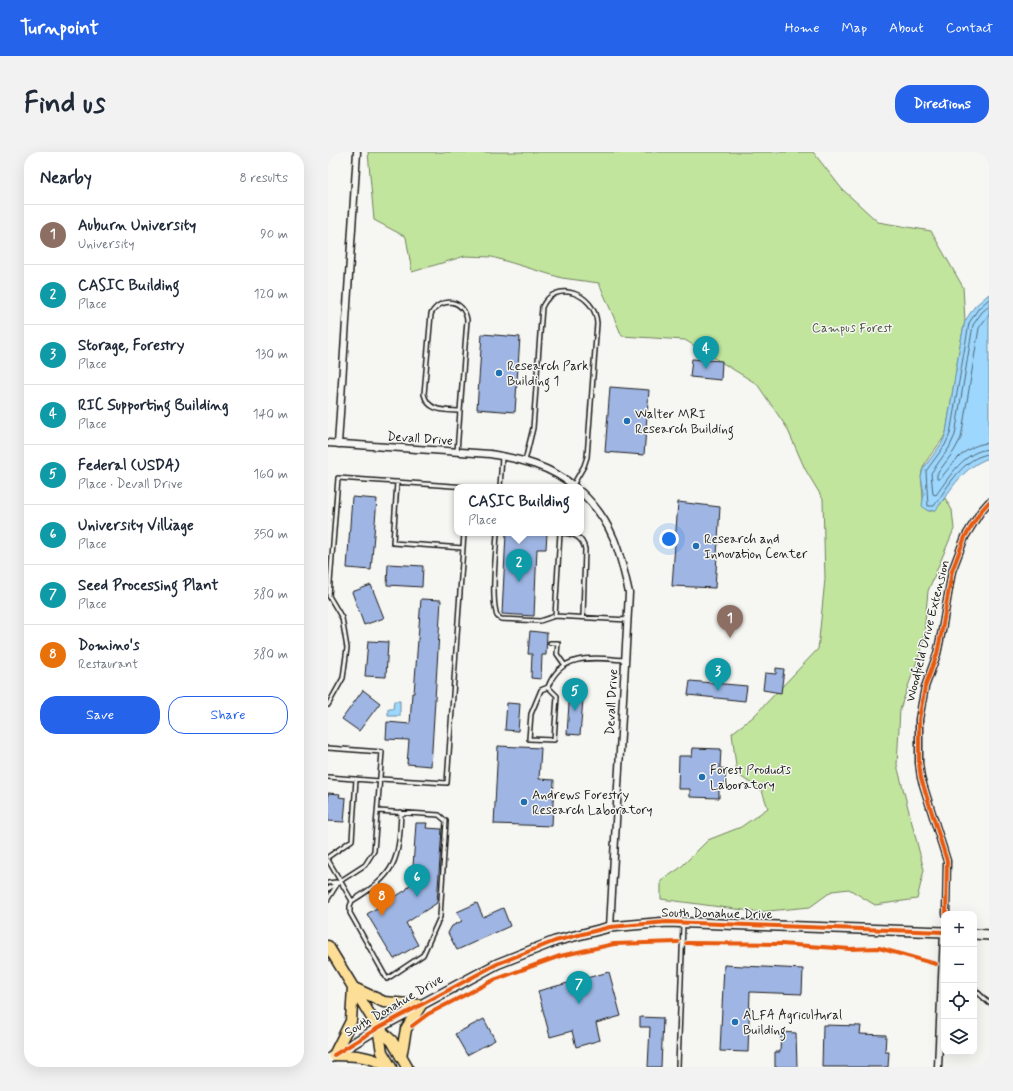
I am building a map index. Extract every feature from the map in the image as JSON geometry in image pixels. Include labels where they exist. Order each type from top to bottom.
[{"type":"main road","points":[[329,951],[378,1028],[392,1041],[407,1067]]},
{"type":"main road","points":[[353,987],[372,998],[384,1002],[420,1005],[406,1029],[401,1057]]},
{"type":"main road","points":[[331,1057],[350,1022],[353,987]]},
{"type":"main road","points":[[378,1028],[382,1052],[390,1067]]},
{"type":"main road","points":[[331,1057],[362,1056],[372,1058],[390,1067]]},
{"type":"street","points":[[338,444],[357,152]]},
{"type":"street","name":"Devall Drive","points":[[328,443],[502,456],[525,461],[554,473],[571,484]]},
{"type":"street","name":"Devall Drive","points":[[584,496],[604,519],[620,550],[630,593],[610,927]]},
{"type":"street","name":"Woodfield Drive Extension","points":[[946,911],[947,861],[921,778],[919,763],[919,718],[925,687],[937,654],[952,571],[965,537],[981,511],[989,502]]},
{"type":"street","name":"South Donahue Drive","points":[[331,1057],[378,1028],[479,973],[516,955],[555,941],[610,927],[645,923],[683,923],[941,933]]},
{"type":"street","points":[[977,934],[989,935]]},
{"type":"street","points":[[938,1067],[943,983]]},
{"type":"lane","points":[[525,461],[533,428],[542,307],[547,299],[556,294],[577,295],[587,300],[593,308],[597,323],[587,457],[575,484]]},
{"type":"lane","points":[[457,452],[467,320],[463,308],[453,302],[446,301],[434,308],[431,314],[424,394],[426,401],[432,407],[460,411]]},
{"type":"lane","points":[[500,484],[502,456]]},
{"type":"lane","points":[[328,705],[343,678],[347,648],[346,633],[342,618],[330,596],[338,478],[454,486]]},
{"type":"lane","points":[[397,482],[393,543],[463,548]]},
{"type":"lane","points":[[328,777],[448,783],[464,536]]},
{"type":"lane","points":[[497,536],[495,592],[496,612],[498,617],[501,619],[540,621],[555,616],[628,620]]},
{"type":"lane","points":[[555,616],[561,536]]},
{"type":"lane","points":[[578,536],[583,542],[585,549],[584,617]]},
{"type":"lane","points":[[550,642],[558,643],[558,654],[564,664]]},
{"type":"lane","points":[[548,687],[557,696],[554,740],[529,739],[531,714],[541,690],[548,687],[552,675],[564,664],[581,659],[626,660]]},
{"type":"lane","points":[[328,748],[382,752],[376,845],[371,857],[360,869],[328,889]]},
{"type":"lane","points":[[328,857],[352,840],[356,779]]},
{"type":"lane","points":[[378,811],[402,812],[439,814],[443,817],[447,824],[441,913],[423,955],[387,980],[350,913],[350,906],[352,901],[380,882],[391,869],[399,849],[402,812]]},
{"type":"lane","points":[[328,860],[352,901]]},
{"type":"lane","points":[[328,883],[340,881]]},
{"type":"lane","points":[[328,899],[340,881]]},
{"type":"lane","points":[[678,1067],[683,923]]},
{"type":"lane","points":[[977,992],[989,1002]]},
{"type":"green space","name":"Campus Forest","points":[[368,152],[813,152],[842,189],[878,222],[931,231],[963,287],[965,321],[946,433],[922,471],[923,506],[929,511],[935,510],[945,498],[952,510],[954,529],[928,591],[923,644],[900,709],[897,765],[924,870],[917,899],[875,905],[849,889],[832,891],[810,907],[758,912],[661,899],[661,881],[680,868],[708,840],[741,827],[768,808],[762,791],[737,774],[732,733],[753,717],[818,649],[825,579],[823,499],[805,469],[787,428],[757,384],[685,340],[622,336],[599,283],[562,278],[492,257],[465,256],[412,272],[406,237],[374,220]]},
{"type":"water","points":[[989,294],[989,458],[972,467],[965,473],[953,486],[936,510],[928,511],[922,506],[924,493],[921,477],[923,469],[942,443],[946,433],[965,321],[975,306]]},
{"type":"water","points":[[394,701],[400,701],[400,716],[388,716],[388,709],[393,709]]},
{"type":"building","name":"Research Park Building 1","points":[[482,334],[520,337],[515,412],[477,409]]},
{"type":"building","points":[[692,359],[722,361],[721,380],[690,377]]},
{"type":"building","name":"Walter MRI Research Building","points":[[610,387],[649,390],[644,455],[605,452]]},
{"type":"building","points":[[352,497],[377,499],[371,570],[347,568]]},
{"type":"building","name":"Research and Innovation Center","points":[[678,502],[720,507],[715,588],[672,586]]},
{"type":"building","points":[[506,536],[547,536],[546,549],[537,549],[534,616],[502,614]]},
{"type":"building","points":[[388,564],[423,566],[422,587],[387,585]]},
{"type":"building","points":[[371,585],[384,618],[364,625],[352,592]]},
{"type":"building","points":[[421,599],[441,600],[431,766],[407,764],[409,740],[386,739],[387,722],[410,724],[412,693],[414,693]]},
{"type":"building","points":[[530,631],[547,633],[546,655],[542,655],[541,679],[531,678],[532,654],[528,654]]},
{"type":"building","points":[[368,641],[388,642],[386,677],[365,676]]},
{"type":"building","points":[[776,668],[784,669],[781,693],[763,690],[765,673],[776,674]]},
{"type":"building","points":[[690,681],[747,686],[745,701],[688,695]]},
{"type":"building","points":[[570,688],[584,688],[580,735],[567,734]]},
{"type":"building","points":[[363,690],[380,703],[359,731],[342,719]]},
{"type":"building","points":[[507,703],[520,704],[518,731],[505,730]]},
{"type":"building","name":"Andrews Forestry Research Laboratory","points":[[498,746],[541,748],[539,779],[554,780],[552,826],[494,824]]},
{"type":"building","name":"Forest Products Laboratory","points":[[693,748],[721,749],[720,768],[726,769],[725,787],[719,786],[719,798],[690,797],[690,789],[678,789],[679,756],[692,756]]},
{"type":"building","points":[[328,793],[340,794],[339,797],[346,798],[344,822],[328,821]]},
{"type":"building","points":[[416,823],[427,823],[426,828],[442,829],[437,903],[406,923],[418,945],[394,959],[367,914],[406,890],[412,881]]},
{"type":"building","points":[[477,903],[483,917],[503,908],[510,926],[457,950],[448,933],[452,926],[462,921],[457,912]]},
{"type":"building","name":"ALFA Agricultural Building","points":[[724,965],[803,969],[802,994],[750,992],[748,1052],[720,1051]]},
{"type":"building","points":[[609,972],[621,1016],[596,1023],[600,1040],[576,1047],[572,1031],[550,1037],[538,991]]},
{"type":"building","points":[[640,1017],[663,1018],[661,1067],[648,1067],[650,1027],[640,1027]]},
{"type":"building","points":[[484,1019],[495,1040],[467,1055],[455,1034]]},
{"type":"building","points":[[823,1025],[861,1026],[860,1034],[886,1035],[885,1052],[889,1052],[888,1067],[822,1067]]},
{"type":"building","points":[[781,1032],[796,1033],[797,1067],[775,1067],[775,1052],[780,1052]]},
{"type":"cycle path","points":[[946,911],[947,861],[921,778],[919,763],[919,719],[925,687],[937,654],[952,571],[965,537],[981,511],[989,502]]},
{"type":"cycle path","points":[[334,1055],[378,1028],[497,964],[555,941],[610,927],[667,922],[941,932]]},
{"type":"cycle path","points":[[412,1026],[428,1014],[494,980],[560,956],[614,944],[678,942]]},
{"type":"cycle path","points":[[686,943],[781,944],[850,949],[879,948],[936,964]]},
{"type":"place","name":"RIC Supporting Building","points":[[706,369]]},
{"type":"place","name":"Research Park Building 1","points":[[499,373]]},
{"type":"place","name":"Walter MRI Research Building","points":[[627,421]]},
{"type":"place","name":"Research and Innovation Center","points":[[696,546]]},
{"type":"place","name":"CASIC Building","points":[[519,582]]},
{"type":"place","name":"Auburn University","points":[[730,638]]},
{"type":"place","name":"Storage, Forestry","points":[[718,691]]},
{"type":"place","name":"Federal (USDA)","points":[[575,711]]},
{"type":"place","name":"Forest Products Laboratory","points":[[702,777]]},
{"type":"place","name":"Andrews Forestry Research Laboratory","points":[[524,802]]},
{"type":"place","name":"University Villiage","points":[[417,897]]},
{"type":"place","name":"Domino's","points":[[382,916]]},
{"type":"place","name":"Seed Processing Plant","points":[[579,1004]]},
{"type":"place","name":"ALFA Agricultural Building","points":[[735,1022]]}]
